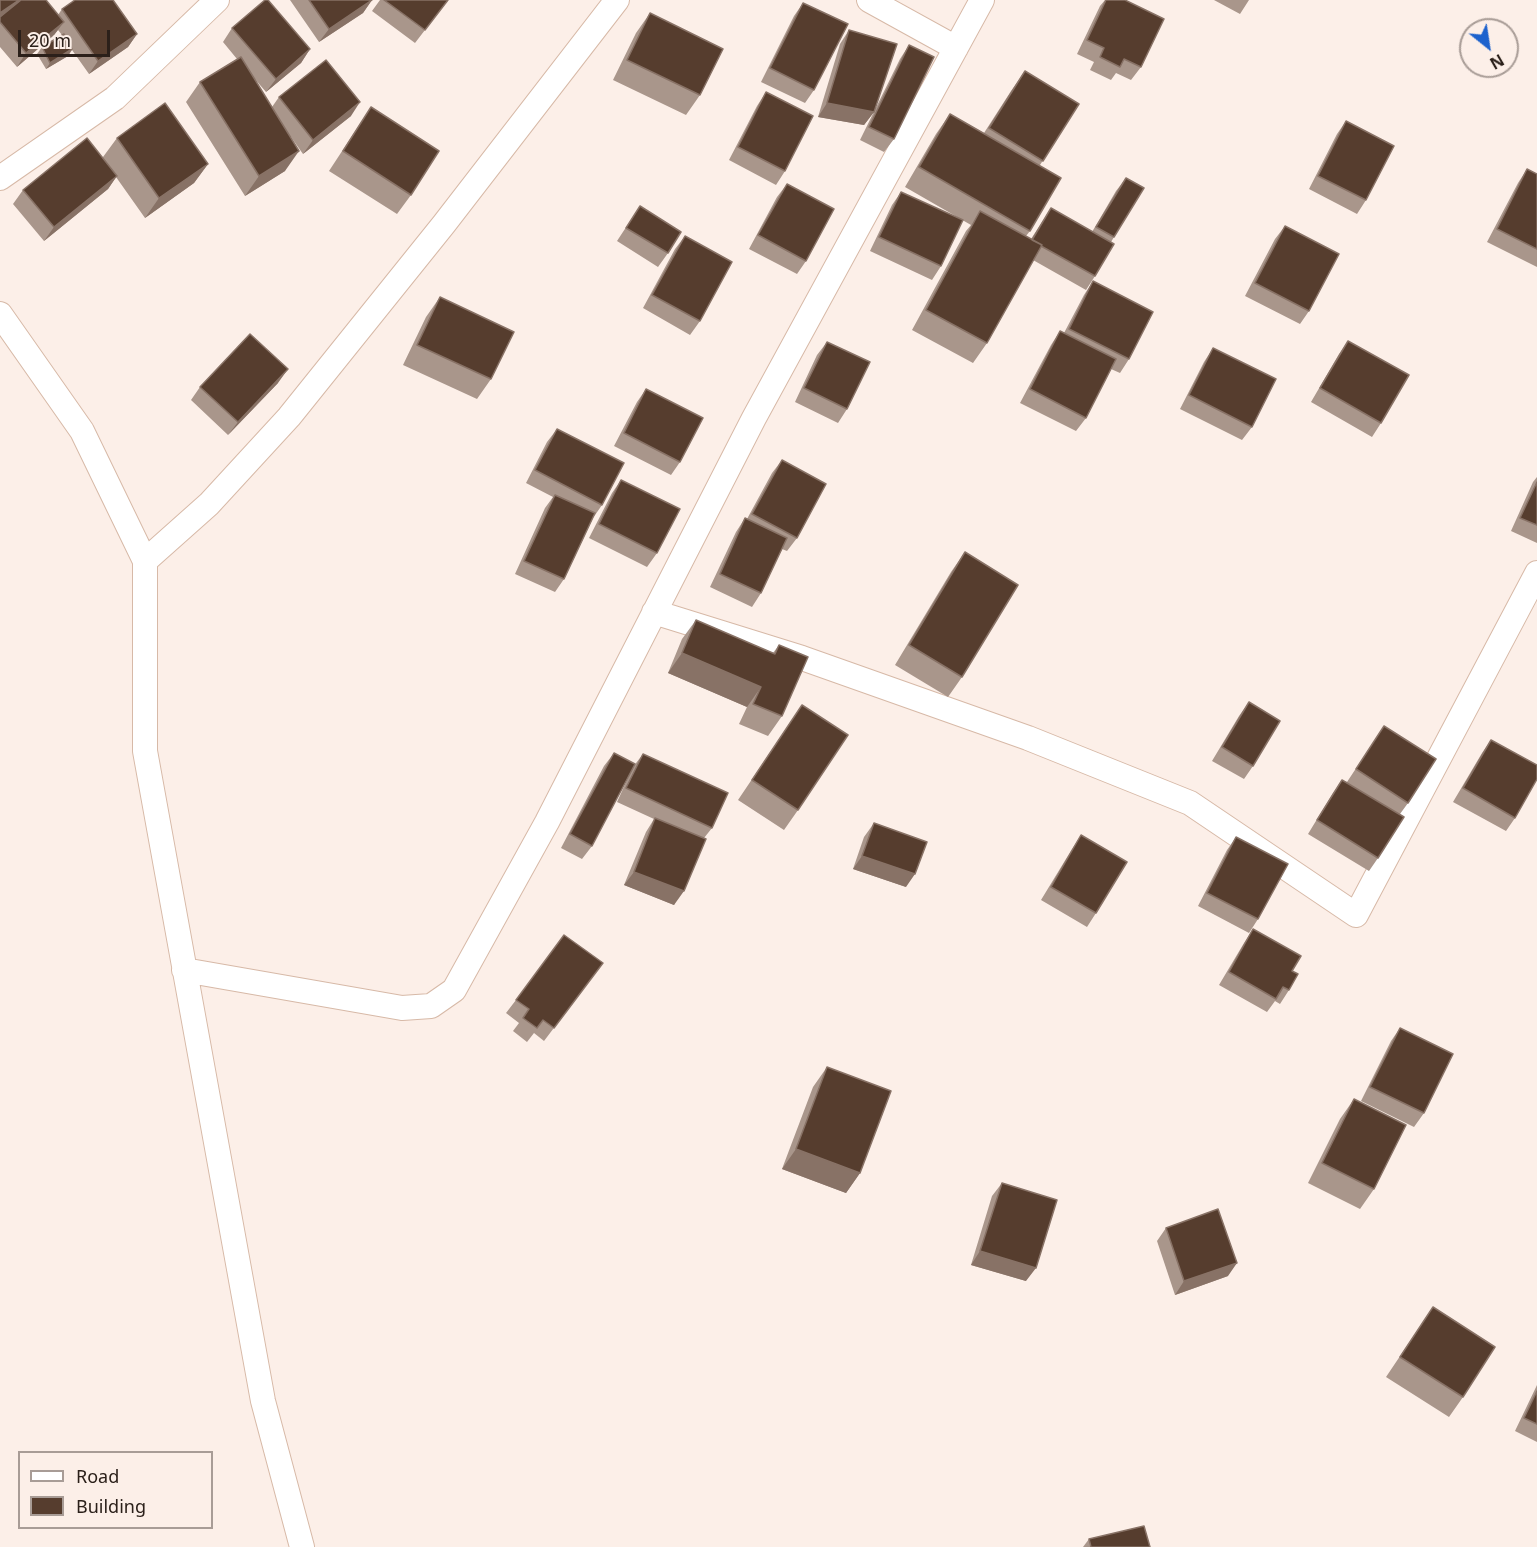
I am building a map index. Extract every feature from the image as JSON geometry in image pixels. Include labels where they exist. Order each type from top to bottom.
[{"type":"street","points":[[0,178],[116,98],[217,0]]},
{"type":"street","points":[[145,561],[209,504],[289,417],[444,224],[617,0]]},
{"type":"street","points":[[869,0],[956,48]]},
{"type":"street","points":[[184,970],[402,1008],[431,1006],[454,990],[547,822],[754,418],[982,0]]},
{"type":"street","points":[[0,314],[82,431],[145,561],[145,751],[263,1401],[302,1547]]},
{"type":"street","points":[[654,612],[802,658],[1028,738],[1190,802],[1356,915],[1537,573]]},
{"type":"building","points":[[0,0],[19,0],[0,13]]},
{"type":"building","points":[[21,0],[46,0],[64,22],[26,53],[0,22],[0,17]]},
{"type":"building","points":[[75,0],[113,0],[137,34],[98,61],[62,9]]},
{"type":"building","points":[[265,0],[268,0],[310,49],[276,79],[232,28]]},
{"type":"building","points":[[309,0],[372,0],[329,29]]},
{"type":"building","points":[[384,0],[448,0],[425,30]]},
{"type":"building","points":[[1106,0],[1125,0],[1164,19],[1141,67],[1124,59],[1120,67],[1100,57],[1104,48],[1087,40]]},
{"type":"building","points":[[803,3],[848,24],[814,90],[770,68]]},
{"type":"building","points":[[650,13],[723,49],[700,95],[627,60]]},
{"type":"building","points":[[849,30],[897,44],[874,112],[827,103]]},
{"type":"building","points":[[64,34],[72,49],[50,63],[42,47]]},
{"type":"building","points":[[909,45],[934,57],[894,139],[869,127]]},
{"type":"building","points":[[241,57],[299,151],[259,176],[200,82]]},
{"type":"building","points":[[326,60],[360,102],[313,140],[279,97]]},
{"type":"building","points":[[1025,71],[1079,104],[1043,161],[989,128]]},
{"type":"building","points":[[766,92],[813,116],[785,171],[738,147]]},
{"type":"building","points":[[165,103],[208,164],[159,198],[117,138]]},
{"type":"building","points":[[371,107],[439,151],[411,195],[343,151]]},
{"type":"building","points":[[950,114],[1061,178],[1030,231],[919,167]]},
{"type":"building","points":[[1346,121],[1394,146],[1366,200],[1318,176]]},
{"type":"building","points":[[87,138],[117,176],[54,227],[23,190]]},
{"type":"building","points":[[1527,169],[1537,174],[1537,249],[1497,229]]},
{"type":"building","points":[[1126,178],[1144,188],[1114,237],[1096,227]]},
{"type":"building","points":[[787,184],[834,209],[806,261],[758,235]]},
{"type":"building","points":[[901,192],[963,220],[941,266],[879,237]]},
{"type":"building","points":[[640,206],[681,232],[668,253],[626,228]]},
{"type":"building","points":[[1051,208],[1114,244],[1095,276],[1032,240]]},
{"type":"building","points":[[980,211],[1042,245],[987,343],[926,310]]},
{"type":"building","points":[[1285,226],[1339,254],[1309,311],[1255,283]]},
{"type":"building","points":[[685,236],[732,262],[700,321],[652,295]]},
{"type":"building","points":[[1093,281],[1153,312],[1129,359],[1069,329]]},
{"type":"building","points":[[440,297],[514,332],[491,379],[417,345]]},
{"type":"building","points":[[1060,331],[1116,359],[1086,418],[1030,389]]},
{"type":"building","points":[[250,334],[288,369],[238,422],[200,387]]},
{"type":"building","points":[[1348,341],[1409,375],[1381,423],[1320,388]]},
{"type":"building","points":[[827,342],[870,362],[847,409],[804,388]]},
{"type":"building","points":[[1213,348],[1276,379],[1252,427],[1189,395]]},
{"type":"building","points":[[646,389],[703,418],[680,462],[624,433]]},
{"type":"building","points":[[557,429],[624,463],[602,505],[535,470]]},
{"type":"building","points":[[782,460],[826,484],[797,538],[752,514]]},
{"type":"building","points":[[621,480],[680,509],[657,553],[599,524]]},
{"type":"building","points":[[1537,482],[1537,525],[1520,518]]},
{"type":"building","points":[[555,495],[595,513],[564,579],[524,561]]},
{"type":"building","points":[[745,518],[787,538],[761,593],[720,574]]},
{"type":"building","points":[[965,552],[1018,585],[962,677],[909,645]]},
{"type":"building","points":[[696,620],[775,654],[779,645],[808,657],[782,716],[753,704],[761,687],[682,653]]},
{"type":"building","points":[[1249,702],[1280,721],[1253,766],[1222,747]]},
{"type":"building","points":[[802,705],[848,735],[798,810],[752,780]]},
{"type":"building","points":[[1384,726],[1436,759],[1408,803],[1356,769]]},
{"type":"building","points":[[1491,740],[1537,765],[1537,779],[1515,818],[1463,788]]},
{"type":"building","points":[[614,753],[635,764],[592,846],[570,834]]},
{"type":"building","points":[[643,754],[728,793],[712,828],[626,788]]},
{"type":"building","points":[[1342,780],[1404,817],[1378,858],[1317,820]]},
{"type":"building","points":[[655,818],[706,839],[684,891],[634,872]]},
{"type":"building","points":[[874,823],[927,842],[915,874],[862,856]]},
{"type":"building","points":[[1081,835],[1127,862],[1096,913],[1051,887]]},
{"type":"building","points":[[1236,837],[1288,864],[1258,919],[1207,893]]},
{"type":"building","points":[[1253,929],[1301,956],[1292,971],[1298,974],[1289,990],[1283,987],[1276,999],[1229,972]]},
{"type":"building","points":[[564,935],[603,963],[554,1028],[543,1020],[537,1028],[523,1018],[529,1009],[516,1000]]},
{"type":"building","points":[[1400,1028],[1453,1054],[1424,1113],[1370,1087]]},
{"type":"building","points":[[827,1067],[891,1091],[860,1173],[796,1149]]},
{"type":"building","points":[[1354,1099],[1406,1125],[1374,1189],[1322,1163]]},
{"type":"building","points":[[1002,1183],[1057,1200],[1036,1268],[980,1251]]},
{"type":"building","points":[[1218,1209],[1237,1263],[1184,1281],[1166,1228]]},
{"type":"building","points":[[1433,1307],[1495,1347],[1463,1397],[1400,1357]]},
{"type":"building","points":[[1537,1391],[1537,1424],[1524,1418]]},
{"type":"building","points":[[1144,1526],[1150,1547],[1091,1547],[1089,1539]]}]
